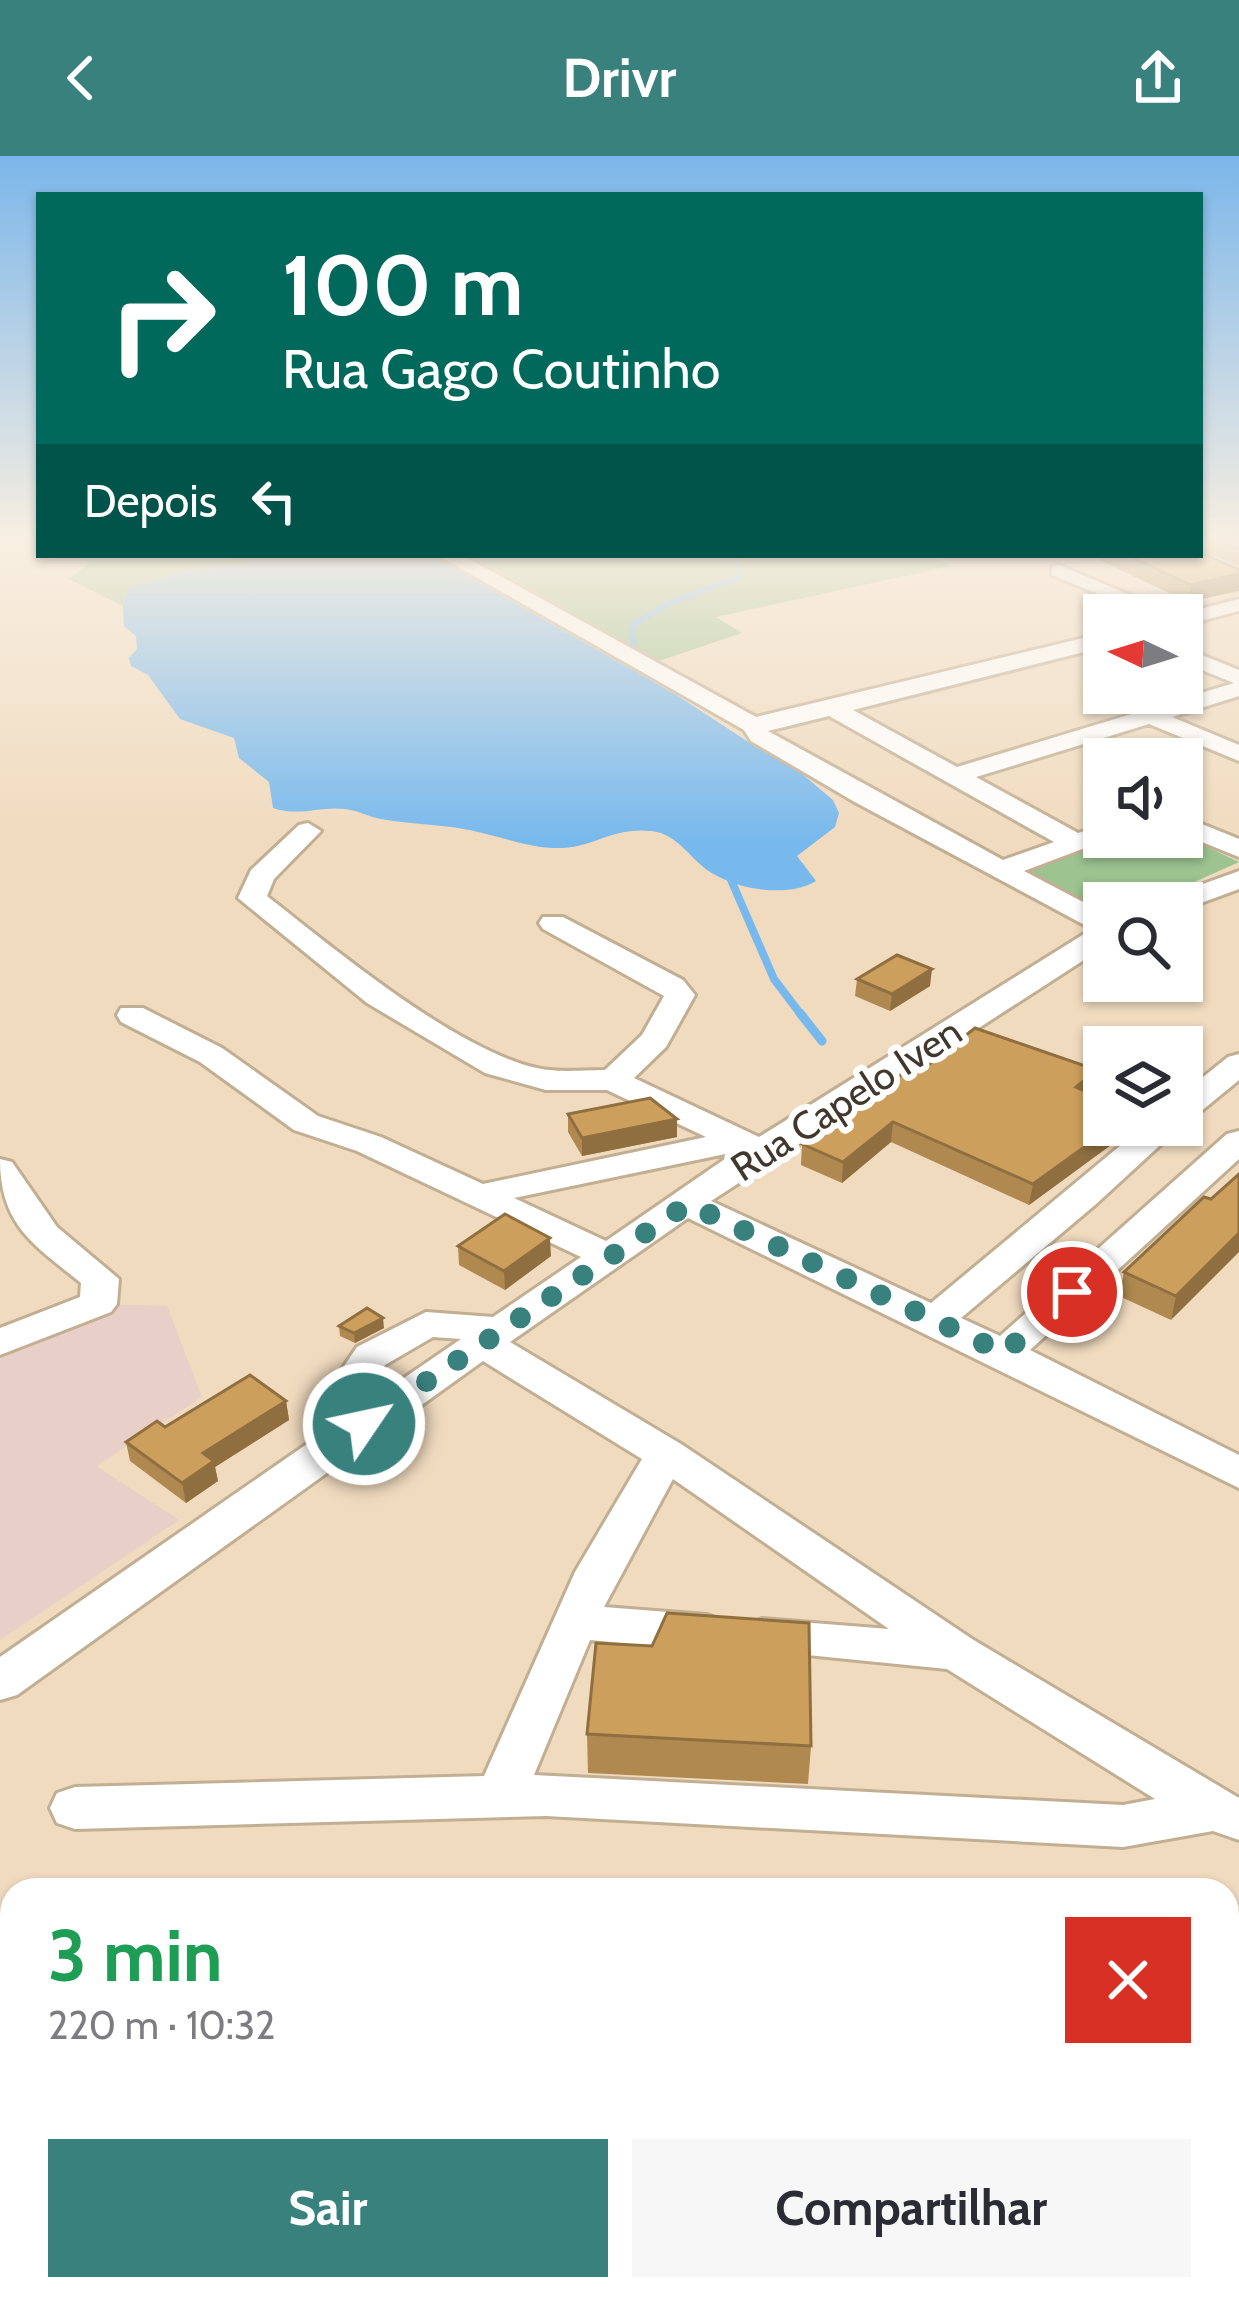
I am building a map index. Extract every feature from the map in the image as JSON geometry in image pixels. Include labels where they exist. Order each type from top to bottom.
[{"type":"street","points":[[600,640],[752,725],[760,736],[862,796],[1083,912]]},
{"type":"street","points":[[752,725],[1083,645]]},
{"type":"street","points":[[1203,663],[1239,678]]},
{"type":"street","points":[[950,777],[1239,689]]},
{"type":"street","points":[[832,708],[1075,842]]},
{"type":"street","points":[[1150,716],[1239,754]]},
{"type":"street","points":[[308,831],[252,889],[252,898],[378,997],[496,1066],[546,1080],[613,1080],[749,1146]]},
{"type":"street","points":[[1203,833],[1239,849]]},
{"type":"street","points":[[1002,868],[1083,840]]},
{"type":"street","points":[[1203,893],[1239,879]]},
{"type":"street","points":[[553,923],[672,986],[680,995],[655,1040],[631,1068],[613,1080]]},
{"type":"street","name":"Rua Capelo Iven","points":[[492,1336],[688,1204],[749,1146],[1083,947]]},
{"type":"street","points":[[132,1015],[212,1055],[306,1123],[369,1144],[611,1257]]},
{"type":"street","points":[[1203,1093],[1239,1064]]},
{"type":"street","points":[[1004,1353],[1239,1141]]},
{"type":"street","points":[[480,1196],[749,1146]]},
{"type":"street","points":[[933,1321],[1140,1146]]},
{"type":"street","points":[[0,1169],[44,1234],[100,1279],[102,1295],[98,1304],[0,1342]]},
{"type":"street","points":[[688,1204],[1004,1353],[1239,1473]]},
{"type":"street","points":[[0,1682],[364,1424],[360,1372],[370,1356],[426,1324],[492,1336],[956,1652],[1226,1814]]},
{"type":"street","points":[[500,1796],[597,1572],[666,1454]]},
{"type":"street","points":[[577,1622],[956,1652]]},
{"type":"street","points":[[75,1808],[546,1795],[1123,1826],[1226,1814]]},
{"type":"shaded area","points":[[98,1304],[167,1306],[202,1397],[96,1466],[179,1520],[0,1640],[0,1342]]},
{"type":"green space","points":[[621,640],[721,640],[659,661]]},
{"type":"green space","points":[[1203,845],[1239,862],[1195,882],[1083,882],[1083,905],[1015,870],[1083,849],[1083,858],[1203,858]]},
{"type":"water","points":[[136,640],[580,640],[756,747],[782,757],[833,800],[839,813],[835,827],[797,856],[816,881],[792,889],[763,890],[710,872],[676,841],[651,831],[552,848],[350,810],[273,808],[269,782],[239,758],[234,738],[180,719],[148,675],[131,666],[129,658],[137,649]]},
{"type":"building","points":[[897,955],[932,969],[892,994],[857,979]]},
{"type":"building","points":[[975,1028],[1083,1065],[1083,1081],[1076,1087],[1083,1090],[1086,1146],[1033,1184],[893,1122],[843,1162],[802,1144],[844,1111],[851,1114],[912,1066],[922,1070]]},
{"type":"building","points":[[650,1098],[677,1119],[582,1138],[568,1114]]},
{"type":"building","points":[[1239,1174],[1239,1233],[1176,1296],[1124,1272],[1204,1197],[1211,1199]]},
{"type":"building","points":[[505,1214],[550,1238],[504,1271],[458,1246]]},
{"type":"building","points":[[367,1308],[383,1318],[354,1333],[339,1326]]},
{"type":"building","points":[[250,1375],[286,1401],[203,1453],[214,1461],[182,1483],[126,1442],[157,1421],[165,1427]]},
{"type":"building","points":[[667,1613],[809,1623],[811,1746],[587,1734],[596,1643],[652,1646]]},
{"type":"waterway","points":[[633,640],[636,681]]},
{"type":"waterway","points":[[728,873],[774,979],[802,1016]]},
{"type":"waterway","points":[[800,1013],[822,1041]]},
{"type":"route","points":[[364,1424],[688,1204],[1004,1353],[1072,1292]]}]
